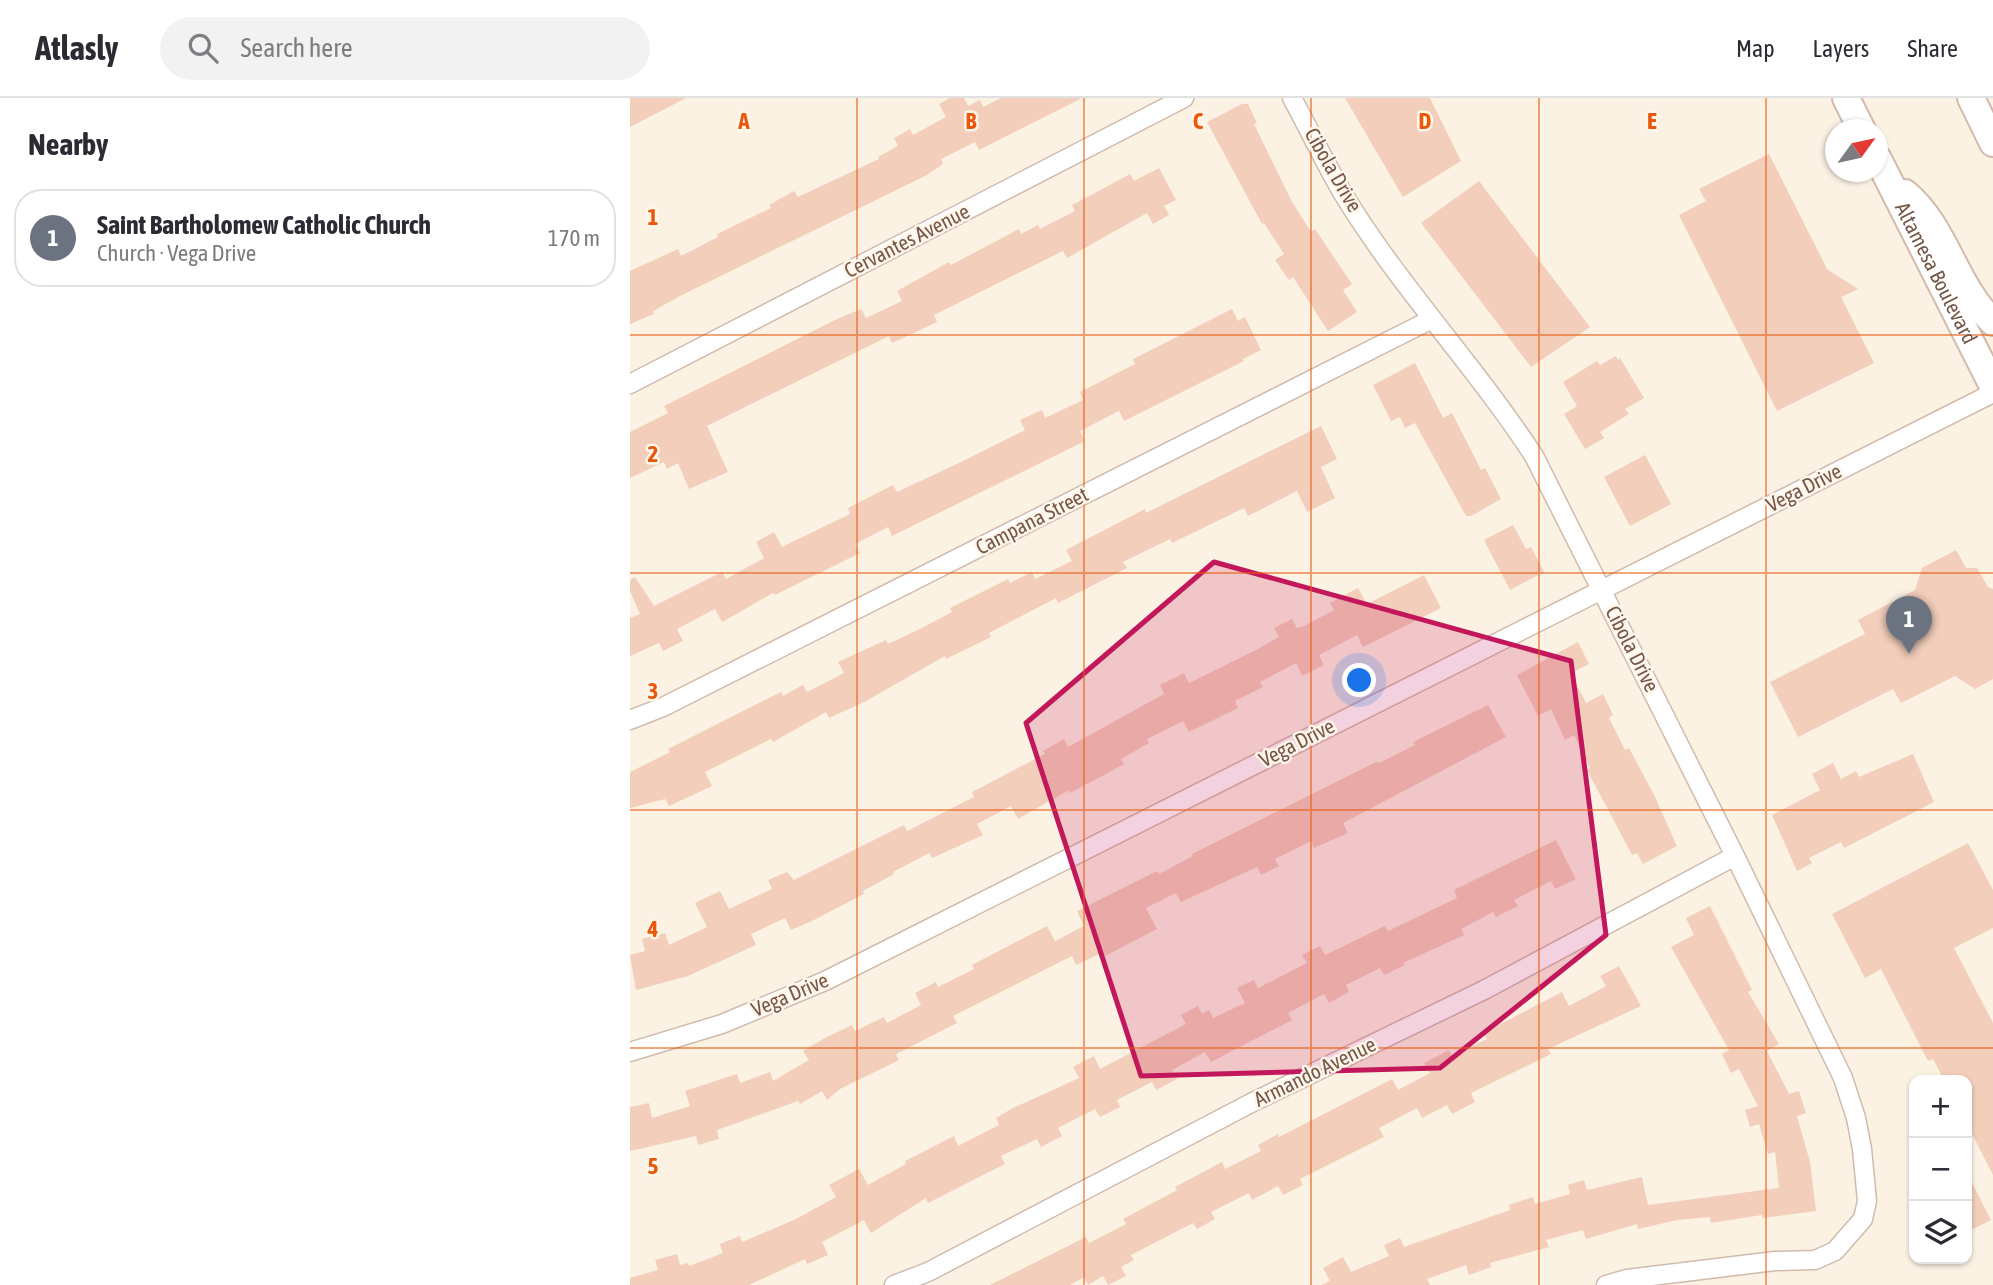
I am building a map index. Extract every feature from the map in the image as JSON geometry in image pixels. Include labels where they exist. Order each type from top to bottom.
[{"type":"main road","points":[[1846,98],[1856,119]]},
{"type":"main road","points":[[1971,98],[1993,143]]},
{"type":"main road","points":[[1888,173],[1917,202],[1935,228],[1973,300],[1993,322]]},
{"type":"main road","name":"Altamesa Boulevard","points":[[1888,179],[1993,386]]},
{"type":"street","name":"Cervantes Avenue","points":[[630,384],[1184,98]]},
{"type":"street","name":"Cibola Drive","points":[[1292,98],[1346,198],[1432,319],[1509,418],[1534,456],[1843,1078],[1856,1118],[1867,1202],[1863,1219],[1835,1251],[1815,1260],[1762,1263],[1628,1279],[1606,1285]]},
{"type":"street","name":"Campana Street","points":[[630,720],[676,700],[1432,319]]},
{"type":"street","name":"Vega Drive","points":[[630,1052],[722,1024],[825,981],[1993,393]]},
{"type":"street","name":"Armando Avenue","points":[[894,1285],[928,1272],[1253,1102],[1484,990],[1735,856]]},
{"type":"highlighted area","points":[[1214,562],[1571,661],[1606,935],[1440,1068],[1141,1076],[1026,723]]},
{"type":"building","points":[[630,98],[686,98],[630,127]]},
{"type":"building","points":[[950,98],[964,98],[968,106],[980,100],[983,107],[1001,98],[1082,98],[979,150],[975,142],[941,159],[943,164],[927,175],[682,295],[653,311],[654,314],[630,324],[630,271],[678,249],[681,256],[718,237],[717,234],[771,208],[769,205],[794,191],[798,197],[879,159],[878,157],[898,146],[894,138],[910,129],[913,135],[946,117],[939,104]]},
{"type":"building","points":[[1345,98],[1430,98],[1461,161],[1403,197]]},
{"type":"building","points":[[1242,104],[1248,104],[1257,123],[1254,124],[1292,202],[1311,232],[1315,229],[1352,284],[1343,290],[1357,312],[1328,331],[1293,277],[1289,280],[1275,260],[1284,254],[1264,223],[1262,224],[1207,122]]},
{"type":"building","points":[[1769,154],[1827,269],[1858,289],[1841,297],[1874,363],[1777,411],[1679,215],[1706,201],[1699,189]]},
{"type":"building","points":[[1159,168],[1176,200],[1164,206],[1169,215],[1153,224],[1147,213],[1067,258],[1063,251],[934,315],[937,322],[892,343],[889,336],[707,426],[728,472],[689,489],[678,463],[667,469],[664,462],[630,478],[630,432],[668,413],[664,406],[835,320],[861,309],[866,318],[902,301],[897,291],[949,262],[951,265],[1019,229],[1021,234],[1038,225],[1040,229],[1075,211],[1072,205],[1130,174],[1134,181]]},
{"type":"building","points":[[1479,181],[1590,327],[1531,367],[1421,223]]},
{"type":"building","points":[[1232,309],[1238,321],[1245,317],[1261,350],[1243,359],[1244,361],[1124,421],[1119,411],[1080,431],[1085,441],[892,536],[888,527],[855,544],[860,553],[775,595],[773,593],[722,622],[715,609],[677,629],[683,641],[663,651],[659,643],[630,656],[630,618],[640,614],[630,591],[630,580],[635,577],[654,606],[722,572],[726,579],[764,558],[756,542],[774,532],[782,547],[850,514],[848,508],[893,485],[897,492],[957,464],[1025,430],[1020,420],[1042,410],[1045,418],[1083,400],[1080,392],[1135,364],[1133,359]]},
{"type":"building","points":[[1616,356],[1618,360],[1620,358],[1644,398],[1625,409],[1629,414],[1600,432],[1604,438],[1585,449],[1564,414],[1577,406],[1563,382],[1597,361],[1600,365]]},
{"type":"building","points":[[1415,363],[1443,418],[1452,413],[1481,470],[1485,468],[1501,499],[1471,516],[1466,516],[1415,423],[1405,428],[1400,417],[1391,421],[1373,385]]},
{"type":"building","points":[[1321,426],[1337,459],[1321,467],[1335,498],[1307,512],[1297,491],[1248,516],[1244,508],[1172,543],[1170,539],[1123,562],[1127,568],[1058,603],[1056,598],[989,633],[991,637],[946,659],[945,656],[864,702],[829,718],[826,712],[773,742],[771,739],[705,772],[712,786],[669,806],[665,799],[630,808],[630,772],[670,752],[668,749],[781,692],[783,696],[803,685],[807,692],[844,673],[838,662],[886,640],[888,644],[916,631],[952,612],[950,608],[1008,579],[1010,583],[1032,572],[1035,579],[1072,561],[1066,550],[1145,509],[1146,513]]},
{"type":"building","points":[[1645,455],[1671,504],[1630,526],[1604,477]]},
{"type":"building","points":[[1513,525],[1526,549],[1531,547],[1544,572],[1510,590],[1484,540]]},
{"type":"building","points":[[1956,550],[1966,568],[1977,568],[1988,587],[1993,589],[1993,679],[1975,689],[1955,676],[1901,703],[1893,689],[1798,737],[1770,682],[1865,634],[1858,620],[1915,590],[1922,568]]},
{"type":"building","points":[[1424,575],[1441,608],[1363,647],[1357,635],[1319,655],[1324,665],[1302,676],[1296,663],[1260,682],[1263,687],[1235,701],[1238,708],[1189,732],[1183,721],[1147,739],[1149,743],[1121,759],[1124,764],[1070,793],[1069,790],[1018,819],[1011,806],[977,824],[983,835],[932,858],[929,853],[893,872],[894,874],[863,891],[864,894],[812,921],[791,930],[785,918],[751,934],[756,945],[688,976],[636,990],[630,955],[645,951],[642,939],[665,933],[669,945],[707,927],[695,903],[720,891],[729,909],[772,889],[768,880],[787,872],[794,880],[904,825],[907,831],[974,797],[972,792],[1045,754],[1043,751],[1064,739],[1068,747],[1164,694],[1160,685],[1184,673],[1189,683],[1258,649],[1279,637],[1274,628],[1292,619],[1297,628],[1304,626],[1334,610],[1330,603],[1358,588],[1367,604]]},
{"type":"building","points":[[1578,642],[1589,664],[1571,673],[1586,703],[1603,694],[1613,715],[1609,718],[1625,750],[1629,748],[1654,795],[1677,846],[1643,864],[1637,853],[1632,855],[1587,770],[1590,768],[1574,735],[1565,740],[1551,709],[1538,716],[1517,675]]},
{"type":"building","points":[[1488,705],[1506,737],[1343,823],[1348,833],[1314,848],[1311,841],[1275,859],[1279,866],[1261,875],[1257,867],[1181,902],[1176,893],[1146,908],[1157,929],[1105,956],[1103,952],[1076,965],[1072,956],[953,1016],[957,1023],[896,1054],[899,1060],[840,1089],[827,1100],[822,1091],[800,1104],[798,1101],[717,1130],[719,1139],[698,1145],[696,1136],[630,1151],[630,1107],[649,1103],[652,1118],[690,1106],[685,1091],[737,1074],[740,1083],[770,1072],[773,1081],[809,1060],[803,1051],[825,1038],[852,1025],[855,1031],[884,1017],[887,1023],[921,1005],[915,993],[936,982],[938,987],[974,969],[972,965],[1047,926],[1055,941],[1084,926],[1077,911],[1157,871],[1159,874],[1193,856],[1192,854],[1415,745],[1413,742]]},
{"type":"building","points":[[1913,754],[1934,802],[1844,848],[1841,842],[1809,858],[1812,863],[1797,871],[1772,815],[1820,790],[1812,774],[1833,763],[1841,779],[1856,771],[1859,777]]},
{"type":"building","points":[[1556,840],[1576,879],[1555,889],[1551,881],[1514,900],[1518,906],[1496,917],[1493,912],[1461,929],[1464,935],[1403,963],[1405,965],[1384,975],[1380,968],[1346,985],[1349,992],[1329,1003],[1324,994],[1288,1013],[1292,1020],[1211,1062],[1205,1052],[1172,1070],[1177,1079],[1156,1090],[1152,1082],[1117,1100],[1120,1107],[1100,1117],[1095,1109],[1058,1128],[1062,1136],[1041,1147],[1037,1139],[1001,1156],[1005,1164],[928,1203],[926,1198],[871,1233],[864,1220],[822,1242],[828,1255],[807,1264],[805,1259],[749,1285],[630,1285],[630,1278],[658,1270],[655,1260],[677,1254],[680,1265],[688,1263],[689,1266],[723,1253],[720,1244],[740,1236],[742,1242],[796,1219],[836,1197],[829,1185],[859,1169],[868,1185],[906,1164],[905,1161],[954,1136],[958,1146],[999,1125],[996,1118],[1013,1108],[1079,1078],[1073,1067],[1094,1056],[1100,1069],[1186,1024],[1181,1015],[1198,1006],[1202,1014],[1209,1010],[1213,1018],[1245,1003],[1237,988],[1254,980],[1258,988],[1307,963],[1302,955],[1320,946],[1325,955],[1385,926],[1388,931],[1457,898],[1454,890]]},
{"type":"building","points":[[1968,843],[1993,890],[1993,928],[1954,948],[1993,1023],[1993,1175],[1972,1134],[1972,1075],[1941,1075],[1933,1059],[1928,1061],[1881,969],[1865,978],[1832,914]]},
{"type":"building","points":[[1710,906],[1752,990],[1748,992],[1779,1044],[1767,1051],[1789,1094],[1799,1091],[1806,1113],[1797,1116],[1810,1162],[1816,1211],[1762,1218],[1762,1215],[1711,1223],[1710,1217],[1677,1220],[1638,1229],[1637,1224],[1586,1239],[1583,1230],[1546,1240],[1549,1247],[1490,1263],[1491,1267],[1469,1275],[1466,1265],[1427,1279],[1430,1285],[1321,1285],[1330,1281],[1323,1268],[1343,1257],[1351,1272],[1389,1256],[1384,1245],[1400,1238],[1404,1247],[1510,1210],[1509,1205],[1533,1197],[1535,1204],[1570,1194],[1568,1185],[1584,1180],[1587,1190],[1642,1177],[1648,1205],[1779,1188],[1775,1152],[1768,1154],[1759,1124],[1750,1127],[1745,1110],[1758,1106],[1739,1069],[1731,1073],[1722,1054],[1729,1050],[1671,947],[1694,935],[1686,918]]},
{"type":"building","points":[[1619,966],[1641,1006],[1548,1049],[1551,1054],[1471,1093],[1475,1102],[1452,1114],[1447,1105],[1422,1118],[1417,1108],[1379,1128],[1384,1137],[1300,1179],[1303,1185],[1283,1195],[1278,1186],[1252,1200],[1249,1193],[1211,1212],[1215,1219],[1197,1229],[1193,1223],[1131,1255],[1134,1260],[1121,1267],[1126,1276],[1108,1285],[1103,1276],[1088,1285],[1084,1277],[1070,1285],[990,1285],[1086,1237],[1089,1243],[1126,1224],[1123,1219],[1177,1190],[1175,1187],[1222,1162],[1225,1169],[1261,1151],[1258,1145],[1278,1134],[1279,1137],[1392,1079],[1398,1090],[1430,1073],[1424,1063],[1449,1050],[1452,1056],[1487,1039],[1483,1033],[1562,992],[1569,1006],[1606,986],[1600,976]]},
{"type":"building","points":[[1972,1183],[1991,1220],[1972,1230]]},
{"type":"place","name":"Saint Bartholomew Catholic Church","points":[[1909,654]]}]
